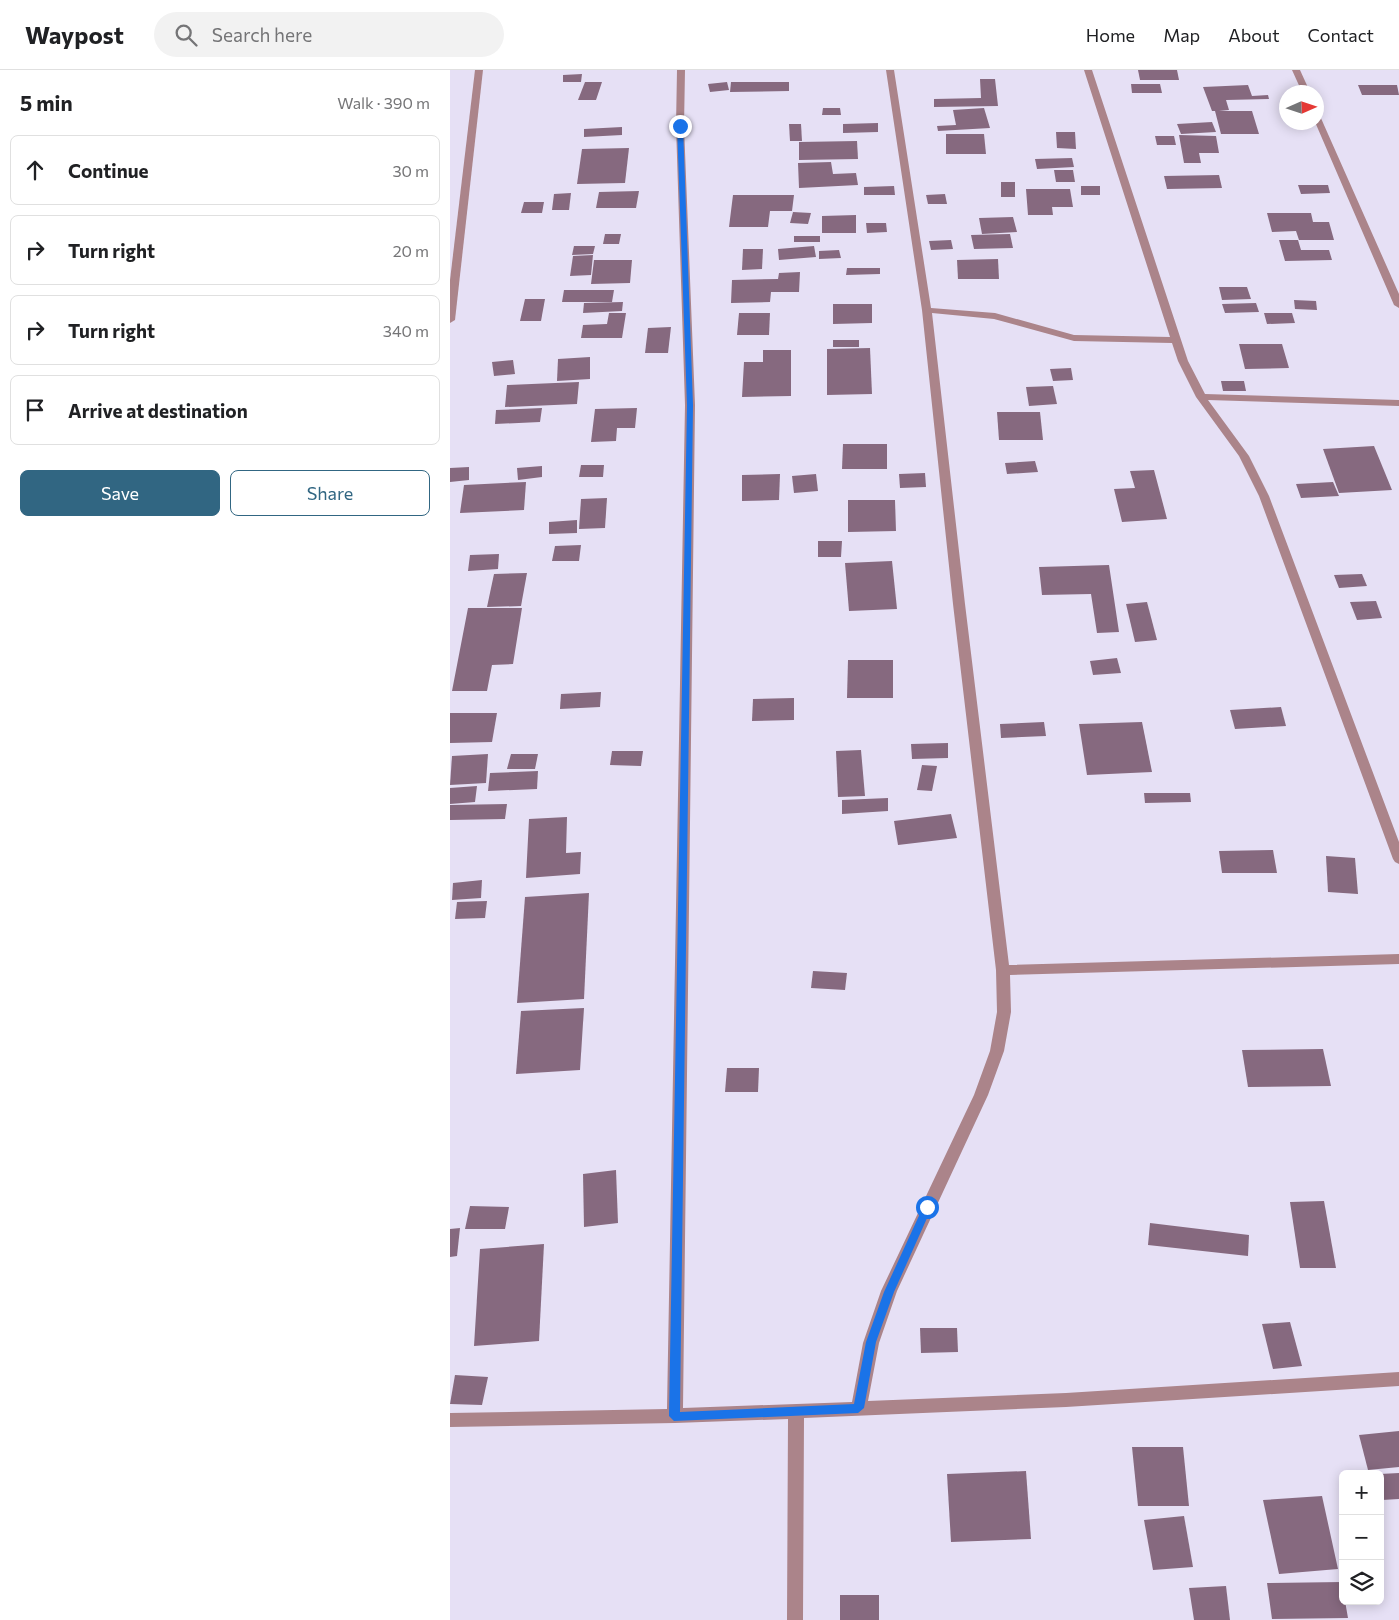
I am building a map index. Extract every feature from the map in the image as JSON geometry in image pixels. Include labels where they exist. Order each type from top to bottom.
[{"type":"street","points":[[450,320],[479,70]]},
{"type":"street","points":[[674,1416],[690,405],[680,126],[680,70]]},
{"type":"street","points":[[858,1408],[871,1342],[889,1292],[981,1095],[997,1051],[1004,1012],[1003,970],[960,613],[927,310],[890,70]]},
{"type":"street","points":[[1088,70],[1183,361],[1201,397],[1244,456],[1264,496],[1399,858]]},
{"type":"street","points":[[1296,70],[1303,85]]},
{"type":"street","points":[[1322,130],[1399,305]]},
{"type":"street","points":[[927,310],[995,316],[1074,338],[1175,340]]},
{"type":"street","points":[[1201,397],[1399,403]]},
{"type":"street","points":[[1003,970],[1399,959]]},
{"type":"street","points":[[450,1420],[796,1412],[1066,1400],[1399,1379]]},
{"type":"street","points":[[796,1412],[796,1620]]},
{"type":"building","points":[[1138,70],[1177,70],[1179,80],[1140,80]]},
{"type":"building","points":[[582,74],[581,82],[563,82],[563,75]]},
{"type":"building","points":[[980,79],[995,79],[998,106],[934,107],[934,99],[981,98]]},
{"type":"building","points":[[585,82],[602,82],[596,100],[578,100]]},
{"type":"building","points":[[727,82],[729,90],[710,92],[708,84]]},
{"type":"building","points":[[731,82],[789,82],[789,91],[730,92]]},
{"type":"building","points":[[1131,84],[1160,84],[1162,93],[1132,93]]},
{"type":"building","points":[[1248,85],[1252,96],[1268,95],[1269,99],[1226,100],[1229,110],[1219,111],[1252,111],[1259,134],[1221,134],[1215,111],[1212,111],[1203,87]]},
{"type":"building","points":[[1358,85],[1397,85],[1399,95],[1362,95]]},
{"type":"building","points":[[823,108],[840,108],[841,115],[822,115]]},
{"type":"building","points":[[984,108],[990,128],[938,131],[937,126],[956,125],[953,110]]},
{"type":"building","points":[[1212,122],[1216,132],[1181,134],[1177,124]]},
{"type":"building","points":[[878,123],[878,132],[843,133],[843,124]]},
{"type":"building","points":[[789,124],[801,124],[802,141],[790,141]]},
{"type":"building","points":[[622,127],[622,135],[584,137],[584,129]]},
{"type":"building","points":[[1056,132],[1075,132],[1076,149],[1057,148]]},
{"type":"building","points":[[946,134],[984,134],[986,154],[946,154]]},
{"type":"building","points":[[1179,135],[1216,136],[1219,153],[1199,153],[1201,163],[1184,163]]},
{"type":"building","points":[[1155,136],[1174,136],[1176,145],[1157,145]]},
{"type":"building","points":[[857,141],[858,159],[799,160],[799,142]]},
{"type":"building","points":[[629,148],[625,183],[577,184],[582,149]]},
{"type":"building","points":[[1072,158],[1074,167],[1037,169],[1035,159]]},
{"type":"building","points":[[831,162],[833,174],[856,173],[858,185],[799,188],[798,163]]},
{"type":"building","points":[[1054,170],[1073,170],[1075,182],[1056,182]]},
{"type":"building","points":[[1219,175],[1222,188],[1167,189],[1164,176]]},
{"type":"building","points":[[1001,182],[1015,182],[1015,197],[1001,197]]},
{"type":"building","points":[[1298,185],[1328,185],[1330,193],[1301,194]]},
{"type":"building","points":[[894,186],[895,195],[864,195],[864,187]]},
{"type":"building","points":[[1081,186],[1100,186],[1100,195],[1081,195]]},
{"type":"building","points":[[1026,189],[1070,189],[1073,207],[1052,207],[1053,215],[1028,215]]},
{"type":"building","points":[[639,191],[636,208],[596,208],[599,192]]},
{"type":"building","points":[[571,193],[569,210],[552,210],[554,194]]},
{"type":"building","points":[[945,194],[947,204],[928,204],[926,195]]},
{"type":"building","points":[[733,195],[794,195],[792,211],[770,211],[768,227],[729,227]]},
{"type":"building","points":[[524,202],[544,202],[542,213],[521,213]]},
{"type":"building","points":[[793,212],[811,213],[808,224],[790,223]]},
{"type":"building","points":[[1267,213],[1311,213],[1313,222],[1329,222],[1334,240],[1299,240],[1296,231],[1272,232]]},
{"type":"building","points":[[856,215],[856,233],[822,233],[822,216]]},
{"type":"building","points":[[1013,217],[1017,232],[982,234],[979,218]]},
{"type":"building","points":[[866,223],[886,223],[887,232],[867,233]]},
{"type":"building","points":[[605,234],[621,234],[619,244],[603,244]]},
{"type":"building","points":[[1010,234],[1013,248],[974,249],[971,235]]},
{"type":"building","points":[[794,236],[820,236],[820,242],[794,242]]},
{"type":"building","points":[[951,240],[953,249],[931,250],[929,241]]},
{"type":"building","points":[[1279,240],[1298,240],[1301,250],[1329,250],[1332,260],[1285,261]]},
{"type":"building","points":[[574,246],[595,246],[593,254],[572,255]]},
{"type":"building","points":[[814,246],[816,257],[779,260],[778,249]]},
{"type":"building","points":[[743,249],[763,249],[762,269],[742,270]]},
{"type":"building","points":[[839,250],[841,258],[819,259],[819,251]]},
{"type":"building","points":[[593,255],[591,275],[570,276],[573,256]]},
{"type":"building","points":[[998,259],[999,279],[958,279],[957,260]]},
{"type":"building","points":[[594,260],[632,260],[630,283],[591,284]]},
{"type":"building","points":[[847,268],[880,268],[880,274],[846,275]]},
{"type":"building","points":[[800,272],[799,292],[771,292],[770,302],[731,303],[732,280],[778,279],[779,273]]},
{"type":"building","points":[[1219,287],[1247,287],[1251,299],[1222,300]]},
{"type":"building","points":[[564,290],[614,290],[612,302],[562,302]]},
{"type":"building","points":[[525,299],[545,299],[541,321],[520,321]]},
{"type":"building","points":[[1294,300],[1316,301],[1317,310],[1295,309]]},
{"type":"building","points":[[623,302],[622,311],[583,313],[584,303]]},
{"type":"building","points":[[1256,303],[1259,312],[1225,313],[1222,304]]},
{"type":"building","points":[[833,304],[872,304],[872,323],[833,324]]},
{"type":"building","points":[[609,313],[626,313],[622,338],[581,338],[583,325],[607,324]]},
{"type":"building","points":[[739,313],[770,313],[769,335],[737,335]]},
{"type":"building","points":[[1264,313],[1292,313],[1295,323],[1267,324]]},
{"type":"building","points":[[671,327],[668,353],[645,353],[648,328]]},
{"type":"building","points":[[833,340],[859,340],[859,347],[833,347]]},
{"type":"building","points":[[1239,344],[1282,344],[1289,368],[1245,369]]},
{"type":"building","points":[[870,348],[872,394],[827,395],[827,349]]},
{"type":"building","points":[[763,350],[791,350],[791,396],[742,397],[744,362],[763,362]]},
{"type":"building","points":[[590,357],[590,379],[557,381],[558,359]]},
{"type":"building","points":[[513,360],[515,374],[494,376],[492,362]]},
{"type":"building","points":[[1071,368],[1073,380],[1053,381],[1050,369]]},
{"type":"building","points":[[1221,381],[1244,381],[1246,391],[1223,391]]},
{"type":"building","points":[[579,382],[577,404],[505,407],[507,385]]},
{"type":"building","points":[[1053,386],[1057,404],[1029,406],[1026,387]]},
{"type":"building","points":[[542,408],[540,422],[495,424],[496,410]]},
{"type":"building","points":[[637,408],[635,428],[617,428],[616,441],[591,442],[595,409]]},
{"type":"building","points":[[997,412],[1040,412],[1043,440],[999,440]]},
{"type":"building","points":[[843,444],[887,444],[887,469],[842,469]]},
{"type":"building","points":[[1374,446],[1392,490],[1339,493],[1323,449]]},
{"type":"building","points":[[1035,461],[1038,472],[1007,474],[1005,463]]},
{"type":"building","points":[[581,465],[604,465],[603,477],[579,477]]},
{"type":"building","points":[[542,466],[542,477],[518,480],[517,468]]},
{"type":"building","points":[[469,467],[469,480],[450,482],[450,468]]},
{"type":"building","points":[[1154,470],[1167,519],[1122,522],[1114,489],[1135,488],[1130,471]]},
{"type":"building","points":[[925,473],[926,487],[900,488],[899,474]]},
{"type":"building","points":[[780,474],[779,500],[742,501],[742,475]]},
{"type":"building","points":[[816,474],[818,491],[794,493],[792,476]]},
{"type":"building","points":[[526,482],[524,510],[460,513],[464,485]]},
{"type":"building","points":[[1333,482],[1339,496],[1301,498],[1296,484]]},
{"type":"building","points":[[607,498],[605,528],[579,529],[581,499]]},
{"type":"building","points":[[848,500],[895,500],[896,531],[848,532]]},
{"type":"building","points":[[577,520],[577,533],[549,534],[549,522]]},
{"type":"building","points":[[818,541],[842,541],[841,557],[818,557]]},
{"type":"building","points":[[581,545],[579,561],[552,561],[555,546]]},
{"type":"building","points":[[499,554],[498,569],[468,571],[470,555]]},
{"type":"building","points":[[892,561],[897,609],[849,611],[845,563]]},
{"type":"building","points":[[1109,565],[1119,632],[1097,633],[1091,594],[1042,595],[1039,567]]},
{"type":"building","points":[[527,573],[521,606],[487,607],[494,574]]},
{"type":"building","points":[[1362,574],[1367,586],[1339,588],[1334,575]]},
{"type":"building","points":[[1376,601],[1382,618],[1357,620],[1350,602]]},
{"type":"building","points":[[1147,602],[1157,640],[1135,642],[1126,604]]},
{"type":"building","points":[[468,608],[522,608],[513,664],[492,665],[487,691],[452,691]]},
{"type":"building","points":[[1117,658],[1121,673],[1093,675],[1090,661]]},
{"type":"building","points":[[848,660],[893,660],[893,698],[847,698]]},
{"type":"building","points":[[601,692],[600,707],[560,709],[561,694]]},
{"type":"building","points":[[794,698],[794,720],[752,721],[753,699]]},
{"type":"building","points":[[1281,707],[1286,726],[1235,729],[1230,710]]},
{"type":"building","points":[[450,713],[497,713],[492,742],[450,743]]},
{"type":"building","points":[[1044,722],[1046,736],[1001,738],[1000,724]]},
{"type":"building","points":[[1142,722],[1152,772],[1087,775],[1079,724]]},
{"type":"building","points":[[948,743],[948,758],[912,759],[911,744]]},
{"type":"building","points":[[861,750],[865,796],[838,797],[836,751]]},
{"type":"building","points":[[612,751],[643,751],[641,766],[610,765]]},
{"type":"building","points":[[488,754],[486,783],[450,785],[452,756]]},
{"type":"building","points":[[511,754],[538,754],[535,769],[507,769]]},
{"type":"building","points":[[922,765],[937,766],[932,791],[917,790]]},
{"type":"building","points":[[538,771],[537,789],[488,791],[490,773]]},
{"type":"building","points":[[477,786],[475,802],[450,804],[450,788]]},
{"type":"building","points":[[1144,793],[1190,793],[1191,802],[1145,803]]},
{"type":"building","points":[[888,798],[888,811],[842,814],[842,800]]},
{"type":"building","points":[[507,804],[505,819],[450,820],[450,805]]},
{"type":"building","points":[[951,814],[957,838],[898,845],[894,821]]},
{"type":"building","points":[[567,817],[566,853],[581,852],[580,874],[526,878],[529,819]]},
{"type":"building","points":[[1273,850],[1277,873],[1222,873],[1219,851]]},
{"type":"building","points":[[1326,856],[1355,858],[1358,894],[1328,892]]},
{"type":"building","points":[[482,880],[481,898],[452,900],[453,883]]},
{"type":"building","points":[[589,893],[584,999],[517,1003],[525,897]]},
{"type":"building","points":[[487,901],[485,918],[455,919],[457,902]]},
{"type":"building","points":[[813,971],[847,973],[845,990],[811,988]]},
{"type":"building","points":[[584,1008],[580,1070],[516,1074],[521,1011]]},
{"type":"building","points":[[1323,1049],[1331,1086],[1248,1087],[1242,1050]]},
{"type":"building","points":[[727,1068],[759,1068],[758,1092],[725,1092]]},
{"type":"building","points":[[616,1170],[618,1223],[584,1227],[583,1174]]},
{"type":"building","points":[[1324,1201],[1336,1268],[1300,1268],[1290,1202]]},
{"type":"building","points":[[470,1206],[509,1207],[505,1229],[465,1229]]},
{"type":"building","points":[[1150,1223],[1249,1235],[1248,1256],[1148,1245]]},
{"type":"building","points":[[460,1228],[457,1256],[450,1257],[450,1229]]},
{"type":"building","points":[[544,1244],[539,1341],[474,1346],[480,1249]]},
{"type":"building","points":[[1290,1322],[1302,1366],[1273,1369],[1262,1324]]},
{"type":"building","points":[[920,1328],[957,1328],[958,1352],[921,1353]]},
{"type":"building","points":[[455,1375],[488,1377],[482,1405],[450,1404]]},
{"type":"building","points":[[1399,1431],[1399,1467],[1368,1470],[1359,1435]]},
{"type":"building","points":[[1132,1447],[1183,1447],[1189,1506],[1138,1506]]},
{"type":"building","points":[[1026,1471],[1031,1539],[951,1542],[947,1474]]},
{"type":"building","points":[[1399,1473],[1399,1499],[1384,1500],[1384,1474]]},
{"type":"building","points":[[1322,1496],[1338,1569],[1279,1574],[1263,1500]]},
{"type":"building","points":[[1184,1516],[1193,1567],[1153,1570],[1144,1520]]},
{"type":"building","points":[[1339,1582],[1339,1605],[1346,1605],[1348,1618],[1272,1619],[1267,1583]]},
{"type":"building","points":[[1226,1586],[1230,1620],[1194,1620],[1189,1588]]},
{"type":"building","points":[[840,1595],[879,1595],[879,1620],[840,1620]]},
{"type":"route","points":[[680,126],[690,405],[674,1416],[858,1408],[871,1342],[889,1292],[927,1207]]}]
